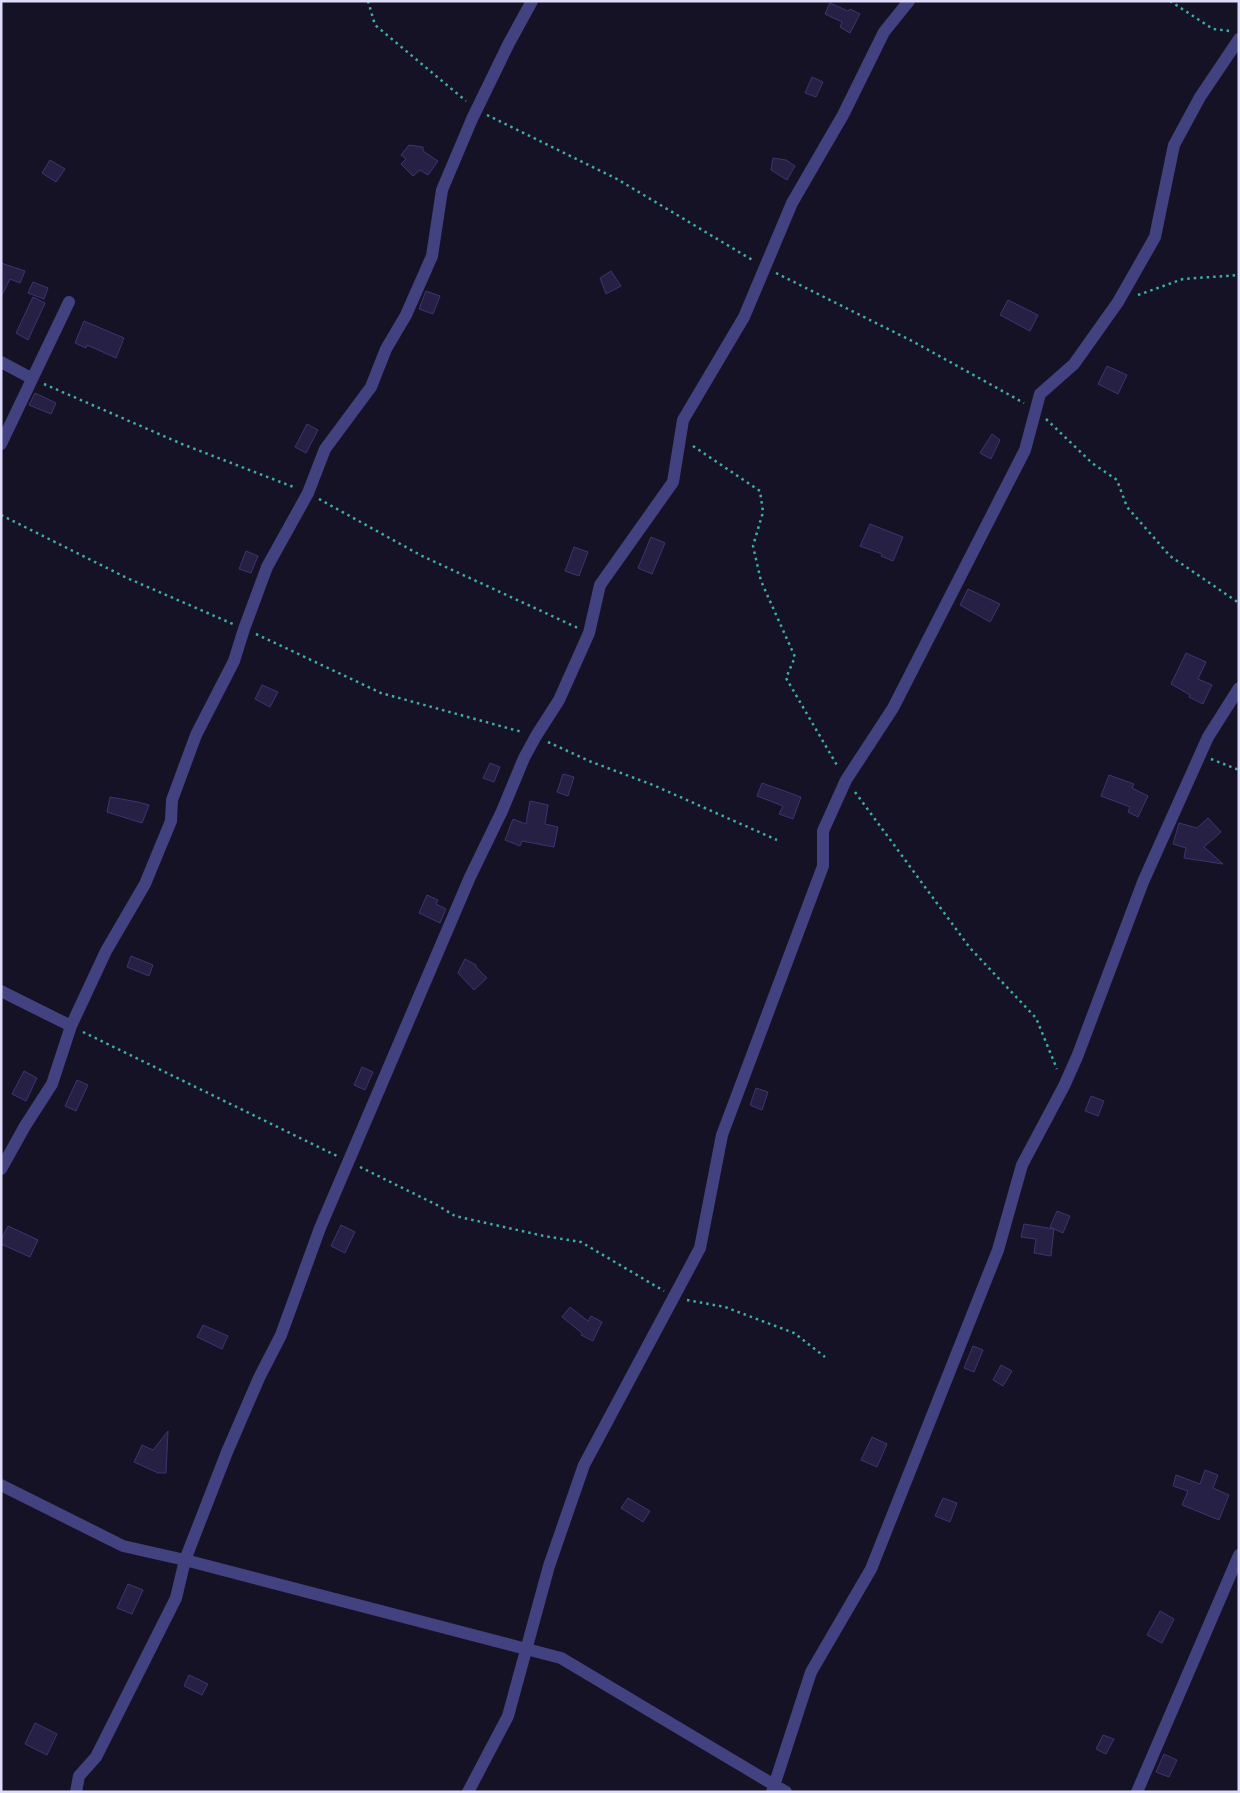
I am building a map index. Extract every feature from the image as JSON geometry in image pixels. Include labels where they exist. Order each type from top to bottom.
[{"type":"street","points":[[1,1169],[25,1126],[52,1084],[71,1026],[106,951],[145,884],[171,821],[172,800],[196,735],[234,660],[267,567],[308,493],[325,449],[371,387],[386,349],[406,315],[432,256],[442,190],[476,109],[532,1]]},
{"type":"street","points":[[76,1792],[79,1776],[96,1757],[176,1598],[185,1560],[227,1452],[259,1378],[281,1335],[320,1228],[470,876],[502,811],[524,758],[559,700],[589,633],[600,585],[673,482],[683,420],[744,317],[792,203],[843,115],[884,32],[909,1]]},
{"type":"street","points":[[468,1792],[508,1716],[549,1566],[584,1465],[700,1248],[722,1135],[823,866],[823,831],[846,780],[893,708],[1025,450],[1040,394],[1074,364],[1118,302],[1154,237],[1174,145],[1234,35]]},
{"type":"street","points":[[1,444],[69,302]]},
{"type":"street","points":[[1,362],[32,378]]},
{"type":"street","points":[[773,1788],[811,1672],[871,1569],[998,1250],[1022,1165],[1064,1086],[1077,1057],[1144,882],[1200,754],[1208,737],[1239,688]]},
{"type":"street","points":[[1,991],[71,1026]]},
{"type":"street","points":[[1,1485],[122,1546],[185,1560],[561,1658],[773,1788],[786,1792]]},
{"type":"street","points":[[1137,1792],[1239,1555]]},
{"type":"path","points":[[368,1],[375,25],[476,109],[617,179],[765,268],[914,342],[1036,409],[1092,463],[1117,480],[1127,507],[1170,556],[1239,603]]},
{"type":"path","points":[[1170,1],[1213,29],[1234,35]]},
{"type":"path","points":[[1118,302],[1182,279],[1239,276]]},
{"type":"path","points":[[1,515],[127,578],[244,629],[381,693],[536,736],[589,761],[653,786],[777,840]]},
{"type":"path","points":[[1200,754],[1239,770]]},
{"type":"path","points":[[71,1026],[437,1204],[455,1216],[544,1236],[581,1242],[636,1273],[674,1298],[725,1307],[794,1333],[825,1357]]},
{"type":"building","points":[[830,3],[860,14],[850,33],[840,27],[842,22],[825,14]]},
{"type":"building","points":[[812,77],[823,82],[816,97],[805,93]]},
{"type":"building","points":[[409,145],[423,147],[423,151],[438,161],[428,175],[420,170],[413,176],[401,164],[406,159],[401,155]]},
{"type":"building","points":[[773,158],[786,160],[795,166],[787,180],[771,170]]},
{"type":"building","points":[[50,160],[65,169],[56,182],[42,173]]},
{"type":"building","points":[[1,263],[25,271],[20,283],[10,279],[1,297]]},
{"type":"building","points":[[611,271],[621,286],[606,294],[600,278]]},
{"type":"building","points":[[33,282],[48,288],[44,299],[28,293]]},
{"type":"building","points":[[426,291],[440,296],[433,314],[419,309]]},
{"type":"building","points":[[33,297],[45,303],[28,340],[16,333]]},
{"type":"building","points":[[1008,300],[1038,315],[1030,331],[1000,315]]},
{"type":"building","points":[[84,321],[124,338],[116,358],[87,345],[86,348],[75,343]]},
{"type":"building","points":[[1107,366],[1127,375],[1118,394],[1098,384]]},
{"type":"building","points":[[35,393],[56,403],[51,414],[29,405]]},
{"type":"building","points":[[307,424],[318,430],[306,453],[295,447]]},
{"type":"building","points":[[992,434],[1000,440],[991,459],[980,453]]},
{"type":"building","points":[[870,524],[903,537],[893,561],[881,556],[882,554],[860,546]]},
{"type":"building","points":[[651,537],[665,543],[652,574],[638,568]]},
{"type":"building","points":[[574,547],[588,552],[579,576],[565,571]]},
{"type":"building","points":[[246,551],[258,556],[251,573],[239,569]]},
{"type":"building","points":[[968,589],[1000,604],[990,622],[960,605]]},
{"type":"building","points":[[1186,653],[1206,662],[1198,679],[1212,685],[1203,704],[1171,684]]},
{"type":"building","points":[[262,685],[278,692],[270,707],[255,699]]},
{"type":"building","points":[[490,763],[500,767],[494,782],[483,778]]},
{"type":"building","points":[[563,774],[574,777],[568,796],[557,792]]},
{"type":"building","points":[[1109,775],[1134,784],[1132,788],[1148,796],[1138,817],[1128,812],[1130,807],[1101,796]]},
{"type":"building","points":[[762,783],[801,797],[793,819],[779,814],[783,806],[757,796]]},
{"type":"building","points":[[110,797],[149,805],[142,823],[107,812]]},
{"type":"building","points":[[530,801],[548,805],[545,824],[558,827],[554,847],[522,841],[520,846],[505,840],[513,819],[526,824]]},
{"type":"building","points":[[1208,818],[1221,832],[1204,847],[1223,864],[1184,858],[1186,848],[1173,844],[1179,823],[1197,828]]},
{"type":"building","points":[[427,895],[438,900],[436,904],[446,909],[440,923],[419,913]]},
{"type":"building","points":[[131,956],[153,965],[149,976],[127,967]]},
{"type":"building","points":[[465,959],[476,965],[487,978],[474,990],[458,973]]},
{"type":"building","points":[[362,1067],[373,1072],[365,1090],[354,1085]]},
{"type":"building","points":[[24,1071],[37,1078],[26,1101],[12,1094]]},
{"type":"building","points":[[77,1080],[88,1085],[76,1111],[65,1106]]},
{"type":"building","points":[[756,1088],[768,1092],[762,1110],[750,1105]]},
{"type":"building","points":[[1091,1096],[1104,1101],[1098,1116],[1085,1111]]},
{"type":"building","points":[[1057,1211],[1070,1216],[1063,1233],[1050,1227]]},
{"type":"building","points":[[1024,1224],[1054,1229],[1051,1256],[1034,1253],[1036,1239],[1021,1237]]},
{"type":"building","points":[[341,1225],[355,1232],[345,1253],[331,1246]]},
{"type":"building","points":[[8,1226],[38,1240],[30,1257],[1,1244]]},
{"type":"building","points":[[570,1307],[588,1321],[591,1316],[602,1322],[593,1341],[581,1335],[582,1333],[562,1317]]},
{"type":"building","points":[[203,1325],[228,1336],[222,1349],[197,1337]]},
{"type":"building","points":[[973,1346],[983,1350],[974,1372],[964,1368]]},
{"type":"building","points":[[1001,1365],[1012,1371],[1003,1386],[993,1380]]},
{"type":"building","points":[[168,1431],[166,1473],[158,1473],[134,1462],[142,1445],[153,1450]]},
{"type":"building","points":[[872,1437],[887,1444],[877,1467],[861,1460]]},
{"type":"building","points":[[1205,1470],[1218,1475],[1213,1488],[1229,1495],[1219,1520],[1182,1505],[1188,1491],[1173,1486],[1176,1475],[1200,1484]]},
{"type":"building","points":[[628,1498],[650,1511],[643,1522],[621,1508]]},
{"type":"building","points":[[943,1498],[957,1503],[950,1522],[935,1516]]},
{"type":"building","points":[[128,1584],[143,1590],[132,1614],[117,1608]]},
{"type":"building","points":[[1160,1611],[1174,1619],[1162,1643],[1147,1635]]},
{"type":"building","points":[[189,1675],[208,1684],[202,1695],[184,1686]]},
{"type":"building","points":[[35,1723],[57,1734],[47,1755],[25,1744]]},
{"type":"building","points":[[1103,1735],[1114,1739],[1106,1754],[1096,1749]]},
{"type":"building","points":[[1164,1754],[1177,1760],[1169,1777],[1156,1772]]}]
